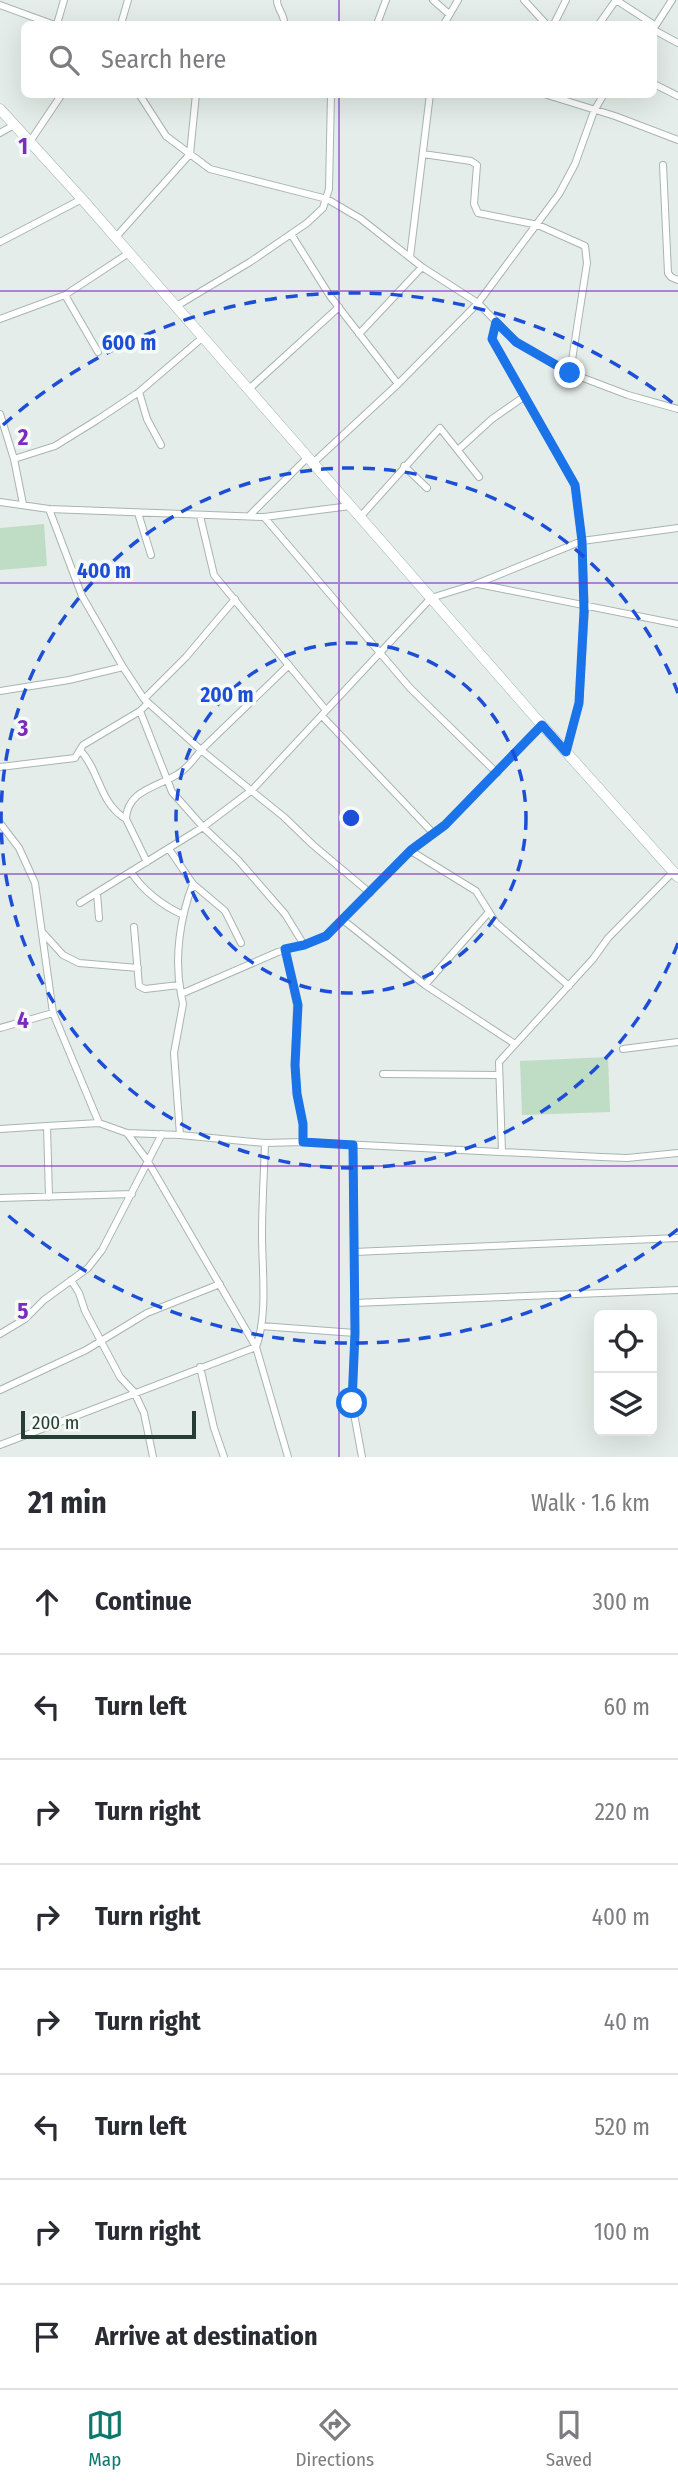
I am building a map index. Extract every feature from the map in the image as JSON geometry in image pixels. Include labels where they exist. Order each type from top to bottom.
[{"type":"main road","points":[[0,110],[116,237],[676,875]]},
{"type":"street","points":[[56,21],[64,0]]},
{"type":"street","points":[[122,21],[128,0]]},
{"type":"street","points":[[277,0],[284,21]]},
{"type":"street","points":[[378,21],[386,0]]},
{"type":"street","points":[[433,0],[449,14]]},
{"type":"street","points":[[446,21],[458,0]]},
{"type":"street","points":[[524,0],[543,21]]},
{"type":"street","points":[[556,21],[566,0]]},
{"type":"street","points":[[601,21],[616,0],[647,21]]},
{"type":"street","points":[[657,22],[672,0]]},
{"type":"street","points":[[2,3],[47,21]]},
{"type":"street","points":[[657,28],[678,43]]},
{"type":"street","points":[[657,86],[678,96]]},
{"type":"street","points":[[29,143],[59,98]]},
{"type":"street","points":[[142,98],[166,136],[210,169],[327,199],[370,225],[422,267],[478,303],[516,342],[570,373],[678,410]]},
{"type":"street","points":[[116,237],[190,154],[196,98]]},
{"type":"street","points":[[175,307],[291,234],[317,214],[327,199],[331,98]]},
{"type":"street","points":[[410,257],[430,98]]},
{"type":"street","points":[[556,98],[615,116],[678,140]]},
{"type":"street","points":[[249,516],[398,384],[478,303],[559,194],[575,164],[594,111],[602,98]]},
{"type":"street","points":[[0,133],[13,125]]},
{"type":"street","points":[[424,154],[471,161],[477,165],[474,204],[478,214],[538,225],[580,242],[586,249],[587,263],[570,373]]},
{"type":"street","points":[[663,165],[668,273],[678,280]]},
{"type":"street","points":[[0,242],[82,199]]},
{"type":"street","points":[[291,234],[339,307],[398,384]]},
{"type":"street","points":[[0,319],[65,295],[129,253]]},
{"type":"street","points":[[359,334],[422,267]]},
{"type":"street","points":[[65,295],[98,352]]},
{"type":"street","points":[[248,390],[339,307]]},
{"type":"street","points":[[496,322],[492,339],[575,485],[582,541],[584,606],[579,703],[566,752]]},
{"type":"street","points":[[14,459],[55,446],[139,392],[202,338]]},
{"type":"street","points":[[139,392],[147,419],[161,445]]},
{"type":"street","points":[[459,449],[492,419],[525,396]]},
{"type":"street","points":[[0,414],[14,459],[23,504]]},
{"type":"street","points":[[361,516],[440,428],[480,477]]},
{"type":"street","points":[[404,467],[427,488]]},
{"type":"street","points":[[0,502],[49,509],[264,517],[351,505]]},
{"type":"street","points":[[49,509],[82,596],[146,701],[370,893]]},
{"type":"street","points":[[138,513],[151,555]]},
{"type":"street","points":[[201,516],[214,575],[289,665],[324,713],[433,833]]},
{"type":"street","points":[[264,517],[410,688],[497,774]]},
{"type":"street","points":[[80,904],[203,827],[252,790],[431,598],[477,584],[582,541],[678,528]]},
{"type":"street","points":[[477,584],[678,624]]},
{"type":"street","points":[[0,767],[75,758],[83,745],[140,710],[235,599]]},
{"type":"street","points":[[126,819],[135,797],[190,765],[201,750],[289,665]]},
{"type":"street","points":[[0,691],[69,680],[123,667]]},
{"type":"street","points":[[140,710],[172,792],[203,827],[238,860],[285,914],[304,945]]},
{"type":"street","points":[[181,994],[285,949],[326,936],[411,850],[445,825],[542,725]]},
{"type":"street","points":[[80,750],[92,765],[100,789],[110,806],[126,819],[146,862]]},
{"type":"street","points":[[0,823],[19,848],[35,883],[53,1013],[99,1123]]},
{"type":"street","points":[[169,849],[193,884],[225,911],[241,943]]},
{"type":"street","points":[[411,850],[476,891],[496,923],[569,986]]},
{"type":"street","points":[[131,872],[149,894],[183,915]]},
{"type":"street","points":[[502,1152],[499,1062],[593,959],[608,938],[676,875]]},
{"type":"street","points":[[180,1135],[174,1053],[183,1004],[180,985],[180,934],[193,884]]},
{"type":"street","points":[[96,893],[99,918]]},
{"type":"street","points":[[425,985],[489,912]]},
{"type":"street","points":[[343,919],[425,985],[515,1044]]},
{"type":"street","points":[[134,927],[141,988],[180,985]]},
{"type":"street","points":[[43,933],[63,955],[79,963],[138,968]]},
{"type":"street","points":[[285,949],[298,1005],[295,1065],[303,1142]]},
{"type":"street","points":[[0,1028],[53,1013]]},
{"type":"street","points":[[623,1049],[678,1042]]},
{"type":"street","points":[[383,1074],[499,1075]]},
{"type":"street","points":[[0,1129],[99,1123],[127,1133],[265,1143],[303,1142],[627,1158],[678,1153]]},
{"type":"street","points":[[47,1126],[49,1197]]},
{"type":"street","points":[[127,1133],[147,1160],[256,1347],[288,1457]]},
{"type":"street","points":[[0,1334],[25,1319],[44,1300],[88,1268],[102,1250],[162,1134]]},
{"type":"street","points":[[256,1347],[261,1326],[265,1143]]},
{"type":"street","points":[[353,1145],[355,1333],[352,1403],[362,1457]]},
{"type":"street","points":[[0,1198],[132,1194]]},
{"type":"street","points":[[355,1251],[678,1238]]},
{"type":"street","points":[[71,1280],[120,1377],[134,1392],[144,1413],[153,1457]]},
{"type":"street","points":[[0,1390],[86,1350],[147,1313],[220,1284]]},
{"type":"street","points":[[354,1303],[678,1290]]},
{"type":"street","points":[[261,1326],[355,1333]]},
{"type":"street","points":[[0,1444],[256,1347]]},
{"type":"street","points":[[200,1367],[214,1428],[224,1457]]},
{"type":"green space","points":[[44,524],[47,566],[0,570],[0,528]]},
{"type":"green space","points":[[608,1057],[610,1112],[522,1115],[520,1061]]},
{"type":"route","points":[[352,1403],[355,1333],[353,1145],[303,1142],[295,1065],[298,1005],[285,949],[326,936],[411,850],[445,825],[542,725],[566,752],[579,703],[584,611],[582,541],[575,485],[492,339],[496,322],[516,342],[570,373]]}]
